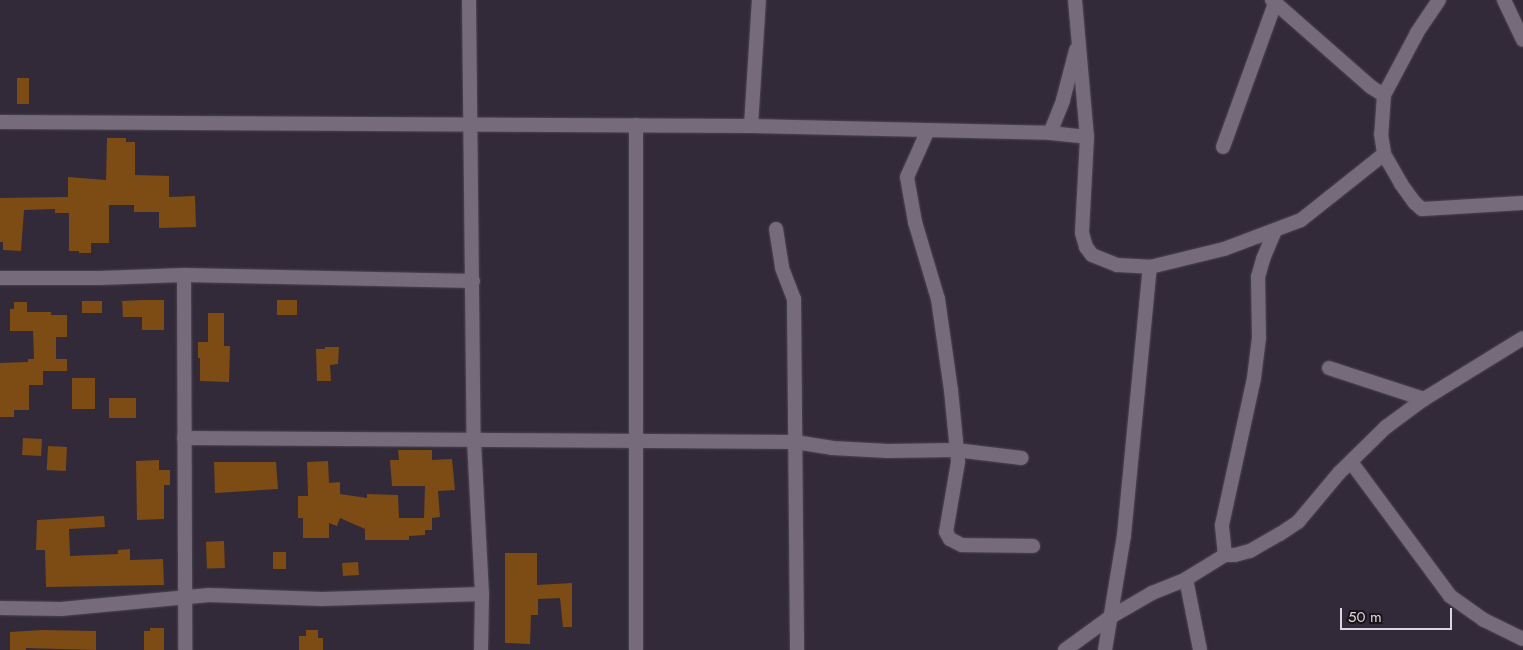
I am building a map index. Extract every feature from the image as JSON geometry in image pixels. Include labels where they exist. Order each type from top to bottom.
[{"type":"street","points":[[469,0],[474,281],[474,441],[482,594],[481,650]]},
{"type":"street","points":[[751,126],[759,0]]},
{"type":"street","points":[[1075,0],[1087,137],[1082,234],[1086,247],[1092,254],[1117,265],[1150,267],[1224,249],[1301,220],[1384,154]]},
{"type":"street","points":[[1439,0],[1417,33],[1384,95],[1381,134],[1384,154],[1406,190],[1422,209],[1523,203]]},
{"type":"street","points":[[1504,0],[1523,40]]},
{"type":"street","points":[[1223,147],[1274,1],[1364,81],[1384,95]]},
{"type":"street","points":[[1050,133],[1063,100],[1078,42]]},
{"type":"street","points":[[0,122],[751,126],[1050,133],[1087,137]]},
{"type":"street","points":[[636,126],[634,440],[636,650]]},
{"type":"street","points":[[928,130],[907,177],[908,192],[938,299],[951,390],[958,462],[946,532],[950,539],[962,545],[1033,546]]},
{"type":"street","points":[[776,229],[782,268],[794,299],[797,402],[795,442],[797,650]]},
{"type":"street","points":[[1225,555],[1222,526],[1246,426],[1259,338],[1258,277],[1275,230]]},
{"type":"street","points":[[1105,650],[1124,535],[1150,267]]},
{"type":"street","points":[[0,278],[100,278],[184,275],[474,281]]},
{"type":"street","points":[[184,275],[185,650]]},
{"type":"street","points":[[1065,650],[1109,618],[1152,594],[1186,579],[1225,555],[1250,552],[1298,522],[1350,462],[1386,427],[1424,399],[1523,338]]},
{"type":"street","points":[[1330,368],[1424,399]]},
{"type":"street","points":[[184,438],[795,442],[832,448],[888,452],[956,450],[1022,458]]},
{"type":"street","points":[[1350,462],[1450,596],[1521,643]]},
{"type":"street","points":[[1186,579],[1200,650]]},
{"type":"street","points":[[0,608],[61,609],[185,597],[257,595],[322,599],[482,594]]},
{"type":"building","points":[[17,78],[29,78],[29,104],[17,104]]},
{"type":"building","points":[[107,138],[126,138],[126,142],[135,142],[135,175],[169,176],[169,197],[195,196],[196,227],[159,228],[159,212],[134,212],[134,205],[109,205],[109,243],[91,243],[91,253],[79,253],[79,251],[69,251],[69,213],[55,213],[55,209],[24,210],[21,251],[3,250],[3,242],[0,242],[0,198],[68,197],[68,177],[106,180]]},
{"type":"building","points":[[164,300],[164,330],[142,330],[142,317],[123,317],[122,301]]},
{"type":"building","points":[[277,300],[297,300],[297,315],[277,315]]},
{"type":"building","points":[[82,301],[102,301],[102,313],[82,313]]},
{"type":"building","points":[[14,302],[27,302],[27,312],[51,312],[51,315],[67,315],[67,337],[56,337],[56,359],[67,359],[67,371],[43,371],[43,385],[29,385],[29,410],[14,410],[14,417],[0,417],[0,363],[28,362],[28,359],[34,359],[33,331],[10,331],[10,309],[14,309]]},
{"type":"building","points":[[208,313],[224,313],[224,346],[230,346],[229,382],[200,381],[198,342],[208,342]]},
{"type":"building","points":[[325,347],[339,347],[338,364],[330,365],[331,381],[317,381],[316,349],[325,349]]},
{"type":"building","points":[[72,378],[95,378],[95,409],[72,409]]},
{"type":"building","points":[[109,398],[136,398],[136,418],[109,418]]},
{"type":"building","points":[[23,438],[42,439],[41,456],[22,455]]},
{"type":"building","points":[[48,446],[67,447],[66,471],[47,470]]},
{"type":"building","points":[[398,450],[432,450],[432,460],[452,459],[455,490],[438,491],[440,517],[432,518],[432,530],[425,530],[425,535],[409,536],[409,540],[365,540],[365,529],[340,518],[337,526],[329,523],[329,538],[303,538],[303,518],[298,518],[298,496],[308,496],[307,462],[328,461],[329,483],[340,482],[340,494],[367,498],[367,494],[398,495],[399,518],[424,518],[425,486],[392,486],[390,460],[399,460]]},
{"type":"building","points":[[159,460],[159,470],[170,470],[170,485],[164,485],[164,519],[137,520],[136,461]]},
{"type":"building","points":[[214,462],[276,462],[278,489],[215,493]]},
{"type":"building","points":[[104,516],[105,527],[69,529],[70,556],[118,554],[118,550],[130,549],[130,560],[163,559],[164,585],[46,587],[45,550],[36,550],[37,520]]},
{"type":"building","points":[[224,541],[225,568],[207,569],[206,542]]},
{"type":"building","points":[[273,552],[286,552],[286,569],[273,569]]},
{"type":"building","points":[[505,553],[537,553],[537,585],[572,583],[572,627],[563,627],[560,598],[538,599],[538,615],[531,615],[530,644],[505,643]]},
{"type":"building","points":[[358,562],[359,575],[343,576],[342,563]]},
{"type":"building","points":[[150,628],[164,628],[164,650],[144,650],[144,631],[150,631]]},
{"type":"building","points":[[42,630],[96,631],[96,650],[26,648],[26,650],[10,650],[10,632]]},
{"type":"building","points":[[306,630],[318,630],[318,638],[323,638],[323,650],[299,650],[299,636],[306,636]]}]
